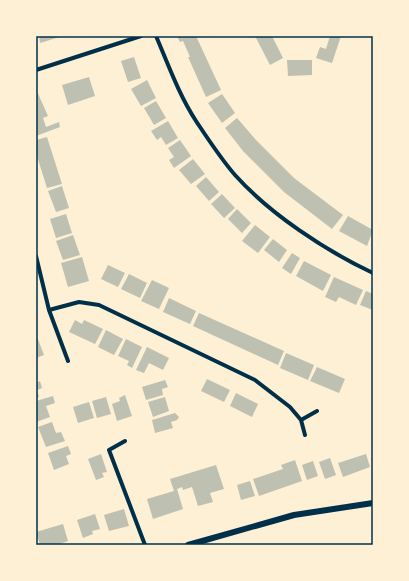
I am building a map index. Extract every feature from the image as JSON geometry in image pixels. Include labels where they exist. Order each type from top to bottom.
[{"type":"street","points":[[36,70],[141,36]]},
{"type":"street","points":[[156,36],[196,120],[236,175],[274,210],[308,237],[347,261],[373,273]]},
{"type":"street","points":[[36,256],[50,310],[68,362]]},
{"type":"street","points":[[50,310],[79,302],[98,305],[255,380],[290,407],[301,420],[306,435]]},
{"type":"street","points":[[301,420],[317,411]]},
{"type":"street","points":[[125,441],[109,450],[145,545]]},
{"type":"street","points":[[188,545],[294,515],[373,503]]},
{"type":"building","points":[[39,36],[63,36],[40,43]]},
{"type":"building","points":[[177,36],[196,36],[221,90],[206,97],[188,57],[190,57],[183,41],[180,42]]},
{"type":"building","points":[[255,36],[272,36],[283,58],[270,65]]},
{"type":"building","points":[[330,36],[341,36],[332,63],[316,58],[320,47],[326,49]]},
{"type":"building","points":[[134,57],[141,78],[128,82],[121,61]]},
{"type":"building","points":[[287,60],[312,60],[312,75],[288,76]]},
{"type":"building","points":[[89,77],[95,96],[68,105],[62,85]]},
{"type":"building","points":[[147,80],[156,98],[141,106],[131,89]]},
{"type":"building","points":[[36,89],[48,116],[43,118],[46,127],[59,122],[60,127],[36,136]]},
{"type":"building","points":[[222,94],[235,113],[222,123],[208,103]]},
{"type":"building","points":[[156,101],[166,118],[154,125],[144,108]]},
{"type":"building","points":[[237,118],[256,140],[294,178],[343,215],[332,229],[284,192],[243,151],[225,128]]},
{"type":"building","points":[[168,121],[178,138],[166,145],[161,137],[157,140],[151,131]]},
{"type":"building","points":[[47,137],[62,184],[47,188],[36,153],[36,140]]},
{"type":"building","points":[[180,140],[191,156],[174,168],[169,160],[174,157],[168,148]]},
{"type":"building","points":[[193,159],[205,174],[191,184],[179,170]]},
{"type":"building","points":[[206,177],[219,192],[209,201],[196,186]]},
{"type":"building","points":[[62,186],[69,208],[56,212],[48,191]]},
{"type":"building","points":[[222,194],[235,208],[224,218],[211,204]]},
{"type":"building","points":[[237,209],[251,223],[242,233],[228,219]]},
{"type":"building","points":[[66,214],[72,233],[56,238],[50,219]]},
{"type":"building","points":[[348,216],[373,230],[367,246],[339,231]]},
{"type":"building","points":[[255,225],[270,237],[258,253],[242,241]]},
{"type":"building","points":[[73,235],[80,255],[63,260],[56,241]]},
{"type":"building","points":[[273,239],[287,250],[279,262],[264,250]]},
{"type":"building","points":[[292,253],[300,258],[291,274],[282,268]]},
{"type":"building","points":[[82,257],[89,281],[68,287],[61,263]]},
{"type":"building","points":[[304,261],[331,275],[323,291],[296,276]]},
{"type":"building","points":[[108,265],[125,273],[118,287],[101,279]]},
{"type":"building","points":[[129,274],[147,283],[140,298],[121,289]]},
{"type":"building","points":[[334,277],[363,290],[356,305],[339,297],[336,302],[325,297]]},
{"type":"building","points":[[152,280],[169,288],[159,309],[141,301]]},
{"type":"building","points":[[366,291],[373,294],[373,310],[360,305]]},
{"type":"building","points":[[169,298],[196,311],[190,324],[163,312]]},
{"type":"building","points":[[199,313],[284,351],[278,365],[193,326]]},
{"type":"building","points":[[75,320],[82,324],[84,320],[103,329],[95,344],[69,332]]},
{"type":"building","points":[[106,330],[123,339],[114,355],[98,347]]},
{"type":"building","points":[[36,334],[44,355],[36,358]]},
{"type":"building","points":[[126,339],[142,347],[132,368],[127,365],[129,361],[118,356]]},
{"type":"building","points":[[147,347],[169,358],[163,370],[149,363],[144,373],[136,370]]},
{"type":"building","points":[[286,353],[314,365],[308,380],[280,368]]},
{"type":"building","points":[[317,367],[345,379],[339,393],[310,381]]},
{"type":"building","points":[[207,379],[230,390],[224,402],[201,391]]},
{"type":"building","points":[[165,380],[168,387],[162,389],[163,395],[146,400],[142,387]]},
{"type":"building","points":[[40,381],[42,388],[37,390],[39,397],[36,398],[36,383]]},
{"type":"building","points":[[236,393],[258,404],[252,417],[230,406]]},
{"type":"building","points":[[125,395],[132,416],[117,421],[112,404],[120,401],[119,398]]},
{"type":"building","points":[[53,396],[55,403],[46,406],[50,417],[36,422],[36,401]]},
{"type":"building","points":[[106,397],[111,414],[97,418],[92,401]]},
{"type":"building","points":[[165,397],[169,411],[153,417],[148,402]]},
{"type":"building","points":[[89,402],[94,418],[78,423],[73,407]]},
{"type":"building","points":[[175,413],[179,417],[177,420],[171,422],[173,428],[155,433],[152,420]]},
{"type":"building","points":[[52,422],[56,433],[61,432],[65,441],[46,447],[38,427]]},
{"type":"building","points":[[68,446],[71,454],[66,456],[69,464],[54,470],[48,453]]},
{"type":"building","points":[[101,454],[107,472],[102,473],[104,477],[96,480],[88,459]]},
{"type":"building","points":[[366,454],[370,467],[343,477],[338,463]]},
{"type":"building","points":[[330,458],[336,475],[325,479],[319,462]]},
{"type":"building","points":[[295,460],[302,481],[259,496],[253,479],[283,469],[281,465]]},
{"type":"building","points":[[313,461],[318,476],[307,480],[302,465]]},
{"type":"building","points":[[216,465],[224,489],[210,493],[213,502],[198,506],[192,487],[183,490],[182,487],[177,489],[183,509],[153,519],[147,499],[174,491],[170,479]]},
{"type":"building","points":[[250,481],[255,496],[241,500],[237,485]]},
{"type":"building","points":[[124,509],[129,526],[109,531],[104,515]]},
{"type":"building","points":[[95,514],[100,529],[92,531],[93,534],[83,538],[77,520]]},
{"type":"building","points":[[63,524],[68,541],[56,545],[40,545],[36,532]]}]
